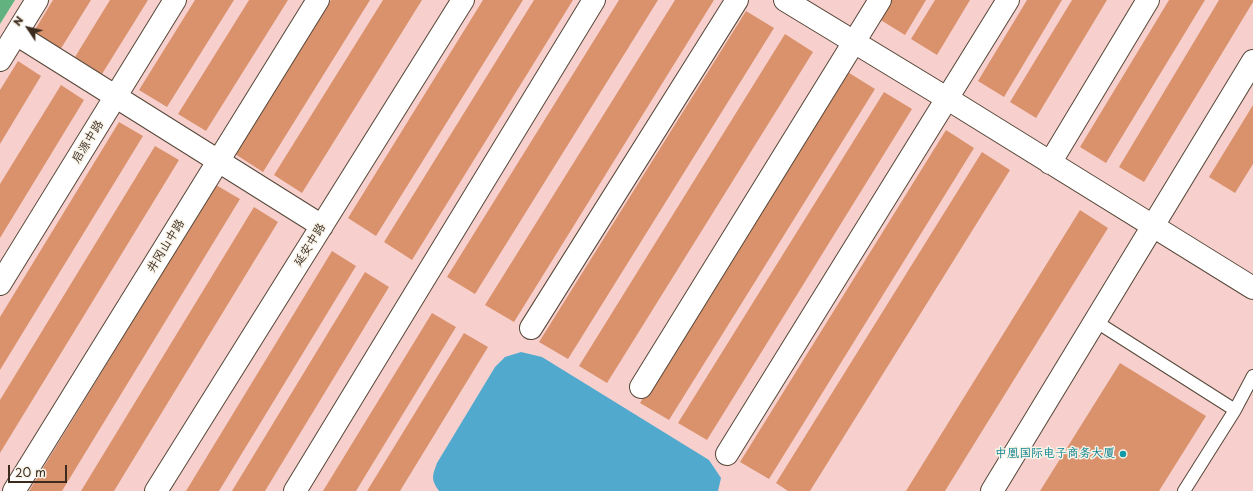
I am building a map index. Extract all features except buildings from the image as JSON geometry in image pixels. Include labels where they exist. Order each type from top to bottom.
[{"type":"street","points":[[0,60],[37,0]]},
{"type":"street","name":"启源中路","points":[[0,284],[175,0]]},
{"type":"street","name":"井冈山中路","points":[[14,491],[318,0]]},
{"type":"street","name":"延安中路","points":[[156,491],[463,0]]},
{"type":"street","points":[[295,491],[594,0]]},
{"type":"street","points":[[530,328],[737,0]]},
{"type":"street","points":[[785,0],[1253,288]]},
{"type":"street","points":[[641,387],[880,0]]},
{"type":"street","points":[[728,454],[1008,0]]},
{"type":"street","points":[[1050,163],[1148,0]]},
{"type":"street","points":[[16,34],[322,226]]},
{"type":"street","points":[[992,491],[1253,61]]},
{"type":"lane","points":[[1095,321],[1234,410]]},
{"type":"lane","points":[[1184,491],[1234,410],[1253,376]]},
{"type":"shaded area","points":[[15,0],[1253,0],[1253,491],[0,491],[0,24]]},
{"type":"green space","points":[[0,0],[15,0],[0,24]]},
{"type":"water","points":[[521,352],[542,357],[709,460],[721,478],[718,491],[439,491],[433,478],[437,463],[495,367],[505,357]]},
{"type":"place","name":"中凰国际电子商务大厦","points":[[1123,454]]}]
